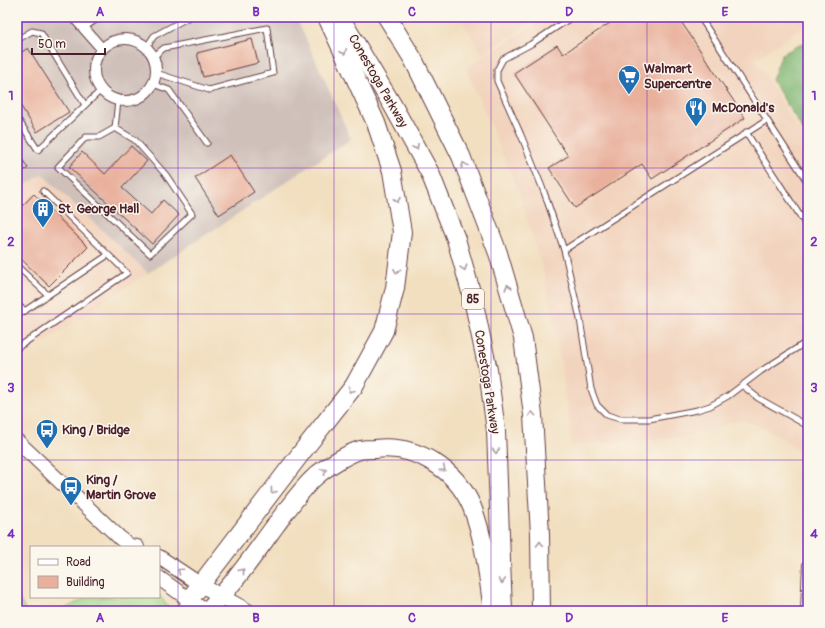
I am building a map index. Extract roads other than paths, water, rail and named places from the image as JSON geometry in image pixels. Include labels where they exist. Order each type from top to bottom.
[{"type":"highway","points":[[185,606],[354,386],[384,331],[395,288],[402,232],[392,172],[376,123],[327,17]]},
{"type":"highway","name":"Conestoga Parkway","points":[[340,17],[393,106],[430,173],[456,239],[473,299],[488,370],[496,431],[503,611]]},
{"type":"highway","points":[[387,17],[413,59],[461,156],[498,253],[523,338],[533,415],[540,534],[541,611]]},
{"type":"highway","points":[[206,611],[222,596],[292,504],[315,477],[341,460],[360,450],[384,448],[402,449],[423,456],[434,462],[460,485],[471,506],[481,535],[493,611]]},
{"type":"main road","points":[[17,441],[120,538],[132,546]]},
{"type":"main road","points":[[160,558],[201,585],[248,611]]},
{"type":"main road","points":[[160,579],[185,606],[206,611]]},
{"type":"street","points":[[74,17],[102,49]]},
{"type":"street","points":[[126,39],[136,41],[146,48],[153,56],[156,66],[153,84],[147,93],[134,100],[118,101],[105,96],[100,91],[95,81],[93,70],[96,58],[102,49],[116,40],[126,39]]},
{"type":"street","points":[[806,611],[808,565]]},
{"type":"lane","points":[[84,28],[100,17]]},
{"type":"lane","points":[[146,48],[154,36],[189,17]]},
{"type":"lane","points":[[572,17],[531,44],[503,59],[497,70],[497,81],[544,192],[564,250],[576,294],[591,389],[597,405],[607,414],[620,419],[649,419],[710,406],[728,396],[808,341]]},
{"type":"lane","points":[[700,17],[808,183]]},
{"type":"lane","points":[[153,56],[164,48],[267,28],[273,73],[209,90],[156,73]]},
{"type":"lane","points":[[17,40],[32,31],[41,33],[85,105]]},
{"type":"lane","points":[[153,84],[169,90],[207,143]]},
{"type":"lane","points":[[17,118],[38,150],[100,91]]},
{"type":"lane","points":[[114,128],[135,140],[166,176],[192,214],[150,254],[58,168],[86,137],[100,137],[114,128],[118,101]]},
{"type":"lane","points":[[564,250],[746,132],[767,120]]},
{"type":"lane","points":[[746,132],[808,228]]},
{"type":"lane","points":[[17,348],[127,272],[43,191]]},
{"type":"lane","points":[[17,316],[108,255]]},
{"type":"lane","points":[[18,267],[48,296]]},
{"type":"lane","points":[[17,304],[25,311]]},
{"type":"lane","points":[[743,386],[758,398],[808,426]]},
{"type":"place","name":"Walmart Supercentre","points":[[629,96]]},
{"type":"place","name":"McDonald's","points":[[696,128]]},
{"type":"place","name":"St. George Hall","points":[[43,228]]},
{"type":"place","name":"King / Bridge","points":[[47,450]]},
{"type":"place","name":"King / Martin Grove","points":[[71,506]]}]
